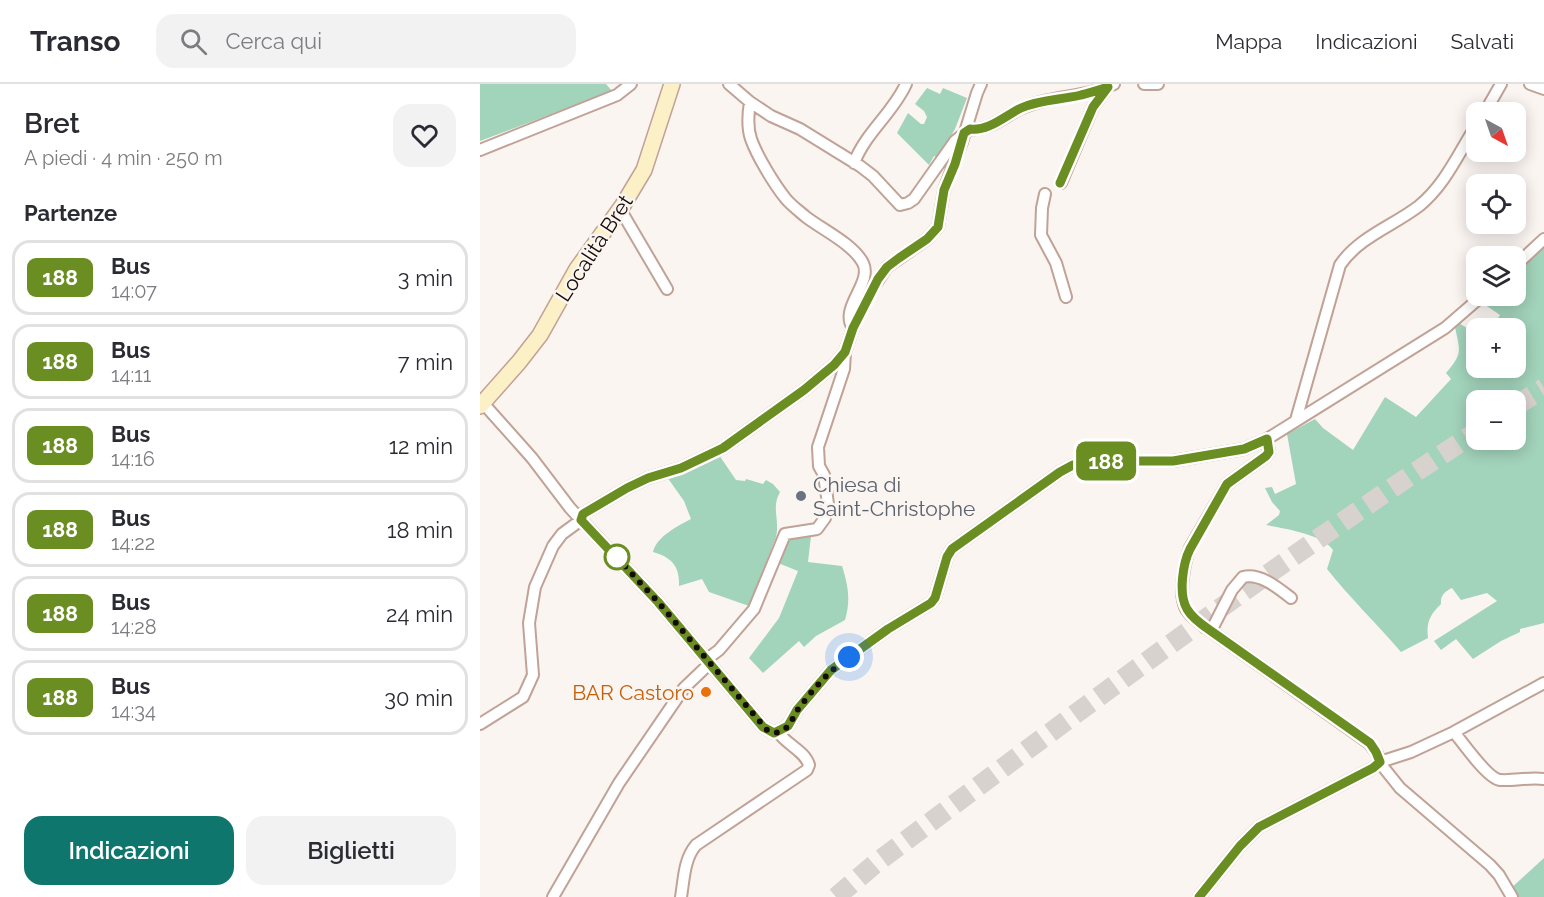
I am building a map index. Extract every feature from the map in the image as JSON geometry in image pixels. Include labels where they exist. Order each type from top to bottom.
[{"type":"street","points":[[480,150],[617,95],[631,84]]},
{"type":"street","name":"Località Bret","points":[[483,402],[540,335],[577,269],[620,209],[644,170],[672,84]]},
{"type":"street","points":[[729,84],[771,116],[820,141],[873,176],[900,206],[914,199],[955,141],[970,129],[976,130],[987,126],[1047,99],[1081,95],[1110,85]]},
{"type":"street","points":[[854,163],[869,135],[902,94],[906,84]]},
{"type":"street","points":[[553,897],[618,783],[684,688],[706,667],[711,656],[719,650],[754,609],[785,534],[817,529],[825,518],[828,504],[824,474],[819,466],[818,447],[844,369],[845,352],[853,328],[868,295],[887,267],[927,239],[938,227],[944,190],[955,164],[981,84]]},
{"type":"street","points":[[1144,84],[1158,84]]},
{"type":"street","points":[[1491,102],[1501,84]]},
{"type":"street","points":[[1530,84],[1544,89]]},
{"type":"street","points":[[1060,183],[1093,107],[1110,85]]},
{"type":"street","points":[[750,102],[748,122],[751,139],[786,199],[845,244],[863,264],[862,282],[849,316],[849,322],[853,328]]},
{"type":"street","points":[[1296,420],[1340,265],[1354,248],[1429,198],[1449,172],[1466,143]]},
{"type":"street","points":[[1045,194],[1041,216],[1041,235],[1056,263],[1066,297]]},
{"type":"street","points":[[620,209],[666,289]]},
{"type":"street","points":[[1526,256],[1544,239]]},
{"type":"street","points":[[483,402],[532,458],[581,520],[658,602],[763,727],[774,733],[788,726],[797,710],[831,670],[888,629],[931,603],[935,598],[947,557],[952,549],[1060,472],[1085,462],[1173,461],[1244,449],[1267,439],[1445,328],[1470,306]]},
{"type":"street","points":[[480,724],[523,697],[533,675],[529,623],[535,587],[553,546],[562,534],[581,520],[583,514],[627,488],[648,478],[681,468],[723,448],[804,390],[834,365],[845,352]]},
{"type":"street","points":[[1267,439],[1269,452],[1227,484],[1214,503],[1186,557],[1184,601],[1192,616],[1370,743],[1380,762],[1400,788],[1490,865],[1512,897]]},
{"type":"street","points":[[1211,631],[1232,590],[1243,577],[1254,576],[1275,586],[1291,598]]},
{"type":"street","points":[[1199,897],[1240,846],[1259,827],[1373,768],[1380,762],[1411,752],[1454,732],[1544,683]]},
{"type":"street","points":[[681,897],[690,852],[696,845],[807,770],[809,765],[806,758],[778,732]]},
{"type":"street","points":[[1454,732],[1489,774],[1498,780],[1544,778]]},
{"type":"green space","points":[[480,84],[606,84],[612,91],[480,141]]},
{"type":"green space","points":[[927,88],[940,94],[943,88],[967,98],[955,129],[938,158],[934,156],[929,165],[897,133],[908,113],[924,124],[927,117],[924,111],[915,104]]},
{"type":"green space","points":[[1544,245],[1544,623],[1520,629],[1520,632],[1473,659],[1456,639],[1441,650],[1434,641],[1497,601],[1487,593],[1461,600],[1452,588],[1444,594],[1441,604],[1430,619],[1428,638],[1401,652],[1327,569],[1333,550],[1328,544],[1312,536],[1266,525],[1279,515],[1280,511],[1265,488],[1272,487],[1275,494],[1296,484],[1287,434],[1315,419],[1323,428],[1353,450],[1385,397],[1416,417],[1451,379],[1446,373],[1458,356],[1459,347],[1455,327],[1459,323],[1466,328],[1466,378],[1526,378],[1526,318],[1498,318],[1500,315],[1487,306],[1526,306],[1526,262]]},
{"type":"green space","points":[[719,455],[736,480],[745,481],[746,479],[763,484],[766,480],[780,492],[776,503],[776,537],[749,606],[709,592],[702,579],[679,586],[678,573],[673,563],[653,552],[663,536],[691,519],[684,501],[667,477]]},
{"type":"green space","points":[[803,534],[811,536],[808,562],[842,566],[848,593],[845,620],[816,636],[804,647],[799,641],[763,673],[749,658],[779,618],[798,571],[778,563],[789,537]]},
{"type":"green space","points":[[1544,858],[1544,897],[1516,897],[1510,889]]},
{"type":"tunnel","points":[[1526,399],[1544,388]]},
{"type":"tunnel","points":[[836,897],[876,863],[1173,643],[1323,535],[1466,439]]},
{"type":"bus line","name":"188","points":[[1060,183],[1093,107],[1108,87],[1081,95],[1047,99],[987,126],[976,130],[970,129],[964,133],[944,190],[938,227],[927,239],[887,267],[868,295],[845,352],[834,365],[804,390],[723,448],[681,468],[648,478],[627,488],[583,514],[581,520],[658,602],[763,727],[774,733],[788,726],[816,685],[831,670],[888,629],[931,603],[935,598],[947,557],[952,549],[1060,472],[1085,462],[1173,461],[1244,449],[1267,439],[1269,452],[1227,484],[1214,503],[1186,557],[1183,591],[1186,608],[1192,616],[1211,631],[1370,743],[1380,762],[1373,768],[1259,827],[1240,846],[1199,897]]},
{"type":"place","name":"Chiesa di Saint-Christophe","points":[[801,496]]},
{"type":"place","name":"BAR Castoro","points":[[706,692]]},
{"type":"route","points":[[617,557],[610,550],[658,602],[768,731],[774,733],[784,730],[816,685],[849,657]]}]
